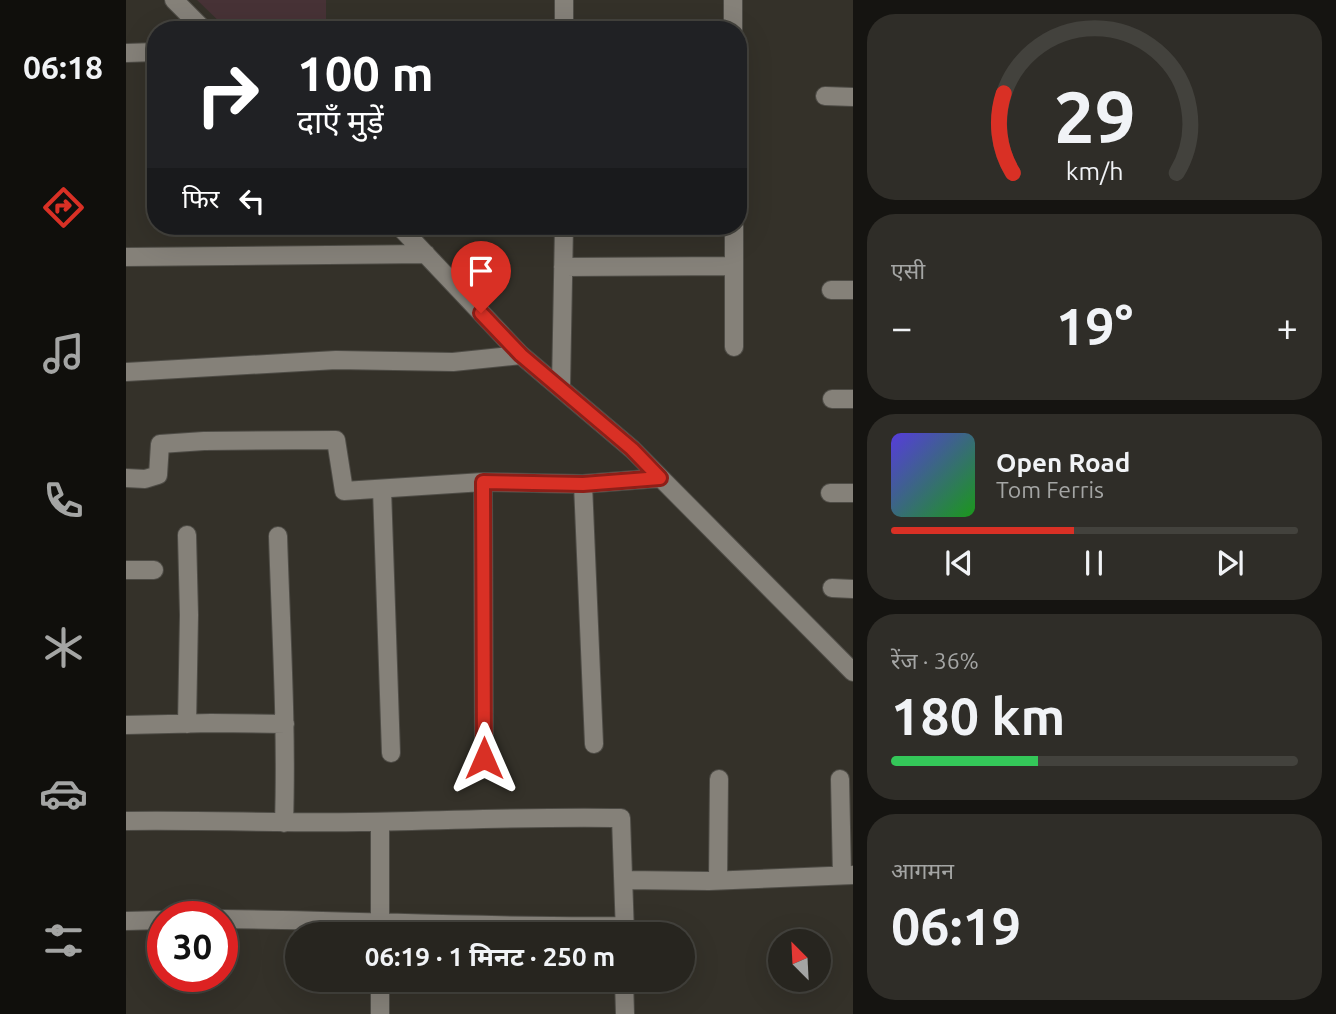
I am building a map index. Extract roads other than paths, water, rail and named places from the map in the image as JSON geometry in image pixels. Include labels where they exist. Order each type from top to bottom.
[{"type":"street","points":[[174,0],[195,21]]},
{"type":"street","points":[[564,0],[565,21]]},
{"type":"street","points":[[733,0],[733,21]]},
{"type":"street","points":[[126,53],[147,52]]},
{"type":"street","points":[[825,96],[853,97]]},
{"type":"street","points":[[408,235],[521,355],[632,449],[853,672]]},
{"type":"street","points":[[561,387],[564,235]]},
{"type":"street","points":[[734,235],[734,347]]},
{"type":"street","points":[[126,257],[426,254]]},
{"type":"street","points":[[563,267],[734,266]]},
{"type":"street","points":[[831,290],[853,290]]},
{"type":"street","points":[[126,372],[336,360],[453,362],[521,355]]},
{"type":"street","points":[[832,399],[853,399]]},
{"type":"street","points":[[126,478],[145,479],[158,475],[160,444],[336,440],[344,491],[483,482],[583,484],[660,478]]},
{"type":"street","points":[[483,482],[484,758]]},
{"type":"street","points":[[583,484],[594,744]]},
{"type":"street","points":[[382,489],[391,753]]},
{"type":"street","points":[[830,493],[853,493]]},
{"type":"street","points":[[187,535],[187,724]]},
{"type":"street","points":[[278,536],[285,724],[284,823]]},
{"type":"street","points":[[126,570],[155,570]]},
{"type":"street","points":[[832,588],[853,589]]},
{"type":"street","points":[[126,725],[285,724]]},
{"type":"street","points":[[718,880],[719,779]]},
{"type":"street","points":[[624,880],[848,875],[840,779]]},
{"type":"street","points":[[126,821],[284,823],[621,817],[625,922]]},
{"type":"street","points":[[380,821],[380,922]]},
{"type":"street","points":[[126,921],[147,920]]},
{"type":"street","points":[[238,920],[285,923]]},
{"type":"street","points":[[380,992],[380,1014]]},
{"type":"street","points":[[624,992],[625,1014]]}]
